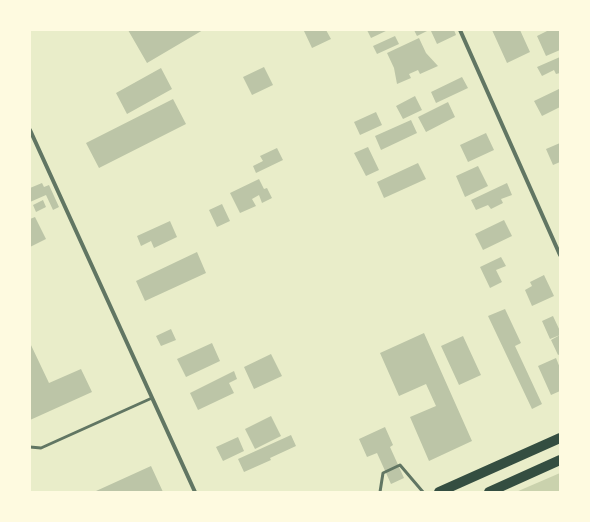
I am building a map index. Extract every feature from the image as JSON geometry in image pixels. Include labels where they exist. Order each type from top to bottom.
[{"type":"highway","points":[[438,492],[560,438]]},
{"type":"highway","points":[[489,492],[560,460]]},
{"type":"street","points":[[460,30],[560,255]]},
{"type":"street","points":[[30,130],[195,492]]},
{"type":"lane","points":[[30,447],[41,448],[152,398]]},
{"type":"lane","points":[[380,492],[383,473],[400,466],[423,492]]},
{"type":"green space","points":[[560,473],[560,492],[516,492]]},
{"type":"building","points":[[128,30],[203,30],[147,63]]},
{"type":"building","points":[[326,30],[331,39],[312,48],[304,31]]},
{"type":"building","points":[[367,30],[388,30],[371,38]]},
{"type":"building","points":[[414,30],[429,30],[417,36]]},
{"type":"building","points":[[454,30],[456,35],[437,44],[431,31]]},
{"type":"building","points":[[492,30],[520,30],[530,52],[507,63]]},
{"type":"building","points":[[549,30],[560,30],[560,50],[546,56],[537,36]]},
{"type":"building","points":[[395,36],[399,44],[377,54],[373,46]]},
{"type":"building","points":[[419,38],[426,53],[438,66],[420,74],[418,70],[409,74],[411,78],[397,84],[394,68],[387,53]]},
{"type":"building","points":[[560,57],[560,73],[556,74],[554,70],[542,76],[537,67]]},
{"type":"building","points":[[264,67],[273,85],[252,95],[243,77]]},
{"type":"building","points":[[161,68],[172,89],[127,114],[116,93]]},
{"type":"building","points":[[462,77],[468,88],[436,103],[431,92]]},
{"type":"building","points":[[559,89],[560,107],[542,116],[534,101]]},
{"type":"building","points":[[415,96],[422,110],[403,119],[396,106]]},
{"type":"building","points":[[173,99],[186,124],[99,168],[86,143]]},
{"type":"building","points":[[448,102],[455,117],[426,132],[418,117]]},
{"type":"building","points":[[376,112],[382,125],[360,135],[354,122]]},
{"type":"building","points":[[411,120],[417,133],[381,150],[375,136]]},
{"type":"building","points":[[486,133],[494,150],[468,162],[460,145]]},
{"type":"building","points":[[560,143],[560,162],[553,165],[546,149]]},
{"type":"building","points":[[368,147],[379,170],[366,176],[354,153]]},
{"type":"building","points":[[277,148],[283,160],[256,173],[253,166],[263,161],[260,156]]},
{"type":"building","points":[[418,163],[426,179],[384,198],[377,182]]},
{"type":"building","points":[[478,166],[488,186],[465,197],[456,176]]},
{"type":"building","points":[[259,179],[264,189],[267,188],[272,198],[262,203],[259,195],[252,199],[256,206],[240,213],[230,193]]},
{"type":"building","points":[[42,183],[44,187],[49,185],[59,207],[53,210],[46,195],[30,202],[30,188]]},
{"type":"building","points":[[507,183],[512,195],[501,199],[503,203],[491,209],[488,205],[476,210],[471,200]]},
{"type":"building","points":[[43,200],[46,207],[36,212],[33,205]]},
{"type":"building","points":[[222,204],[230,221],[217,227],[209,210]]},
{"type":"building","points":[[35,217],[46,239],[30,247],[30,219]]},
{"type":"building","points":[[504,220],[512,236],[483,250],[475,234]]},
{"type":"building","points":[[170,221],[177,237],[154,248],[151,241],[141,246],[137,236]]},
{"type":"building","points":[[197,252],[206,273],[145,301],[136,281]]},
{"type":"building","points":[[501,257],[506,266],[496,270],[502,282],[490,288],[480,267]]},
{"type":"building","points":[[544,275],[554,296],[532,306],[525,290],[532,286],[530,282]]},
{"type":"building","points":[[505,309],[521,343],[515,346],[542,404],[532,409],[488,316]]},
{"type":"building","points":[[553,316],[560,331],[560,335],[550,339],[542,321]]},
{"type":"building","points":[[171,329],[176,340],[161,346],[156,336]]},
{"type":"building","points":[[424,333],[472,441],[429,461],[410,417],[436,406],[426,384],[399,396],[380,353]]},
{"type":"building","points":[[560,335],[560,354],[558,355],[551,340]]},
{"type":"building","points":[[463,336],[481,375],[459,385],[441,346]]},
{"type":"building","points":[[30,343],[49,383],[81,369],[92,392],[30,420]]},
{"type":"building","points":[[212,343],[220,361],[186,377],[177,359]]},
{"type":"building","points":[[271,354],[282,376],[254,389],[244,367]]},
{"type":"building","points":[[556,358],[560,368],[560,391],[551,395],[538,366]]},
{"type":"building","points":[[234,371],[237,379],[229,383],[234,393],[198,410],[190,393]]},
{"type":"building","points":[[271,416],[281,436],[255,449],[245,429]]},
{"type":"building","points":[[385,427],[393,445],[390,447],[404,478],[391,484],[377,453],[367,457],[359,439]]},
{"type":"building","points":[[291,435],[296,446],[270,458],[271,460],[244,472],[238,459]]},
{"type":"building","points":[[238,437],[244,451],[223,461],[216,447]]},
{"type":"building","points":[[151,466],[163,492],[96,491]]}]
